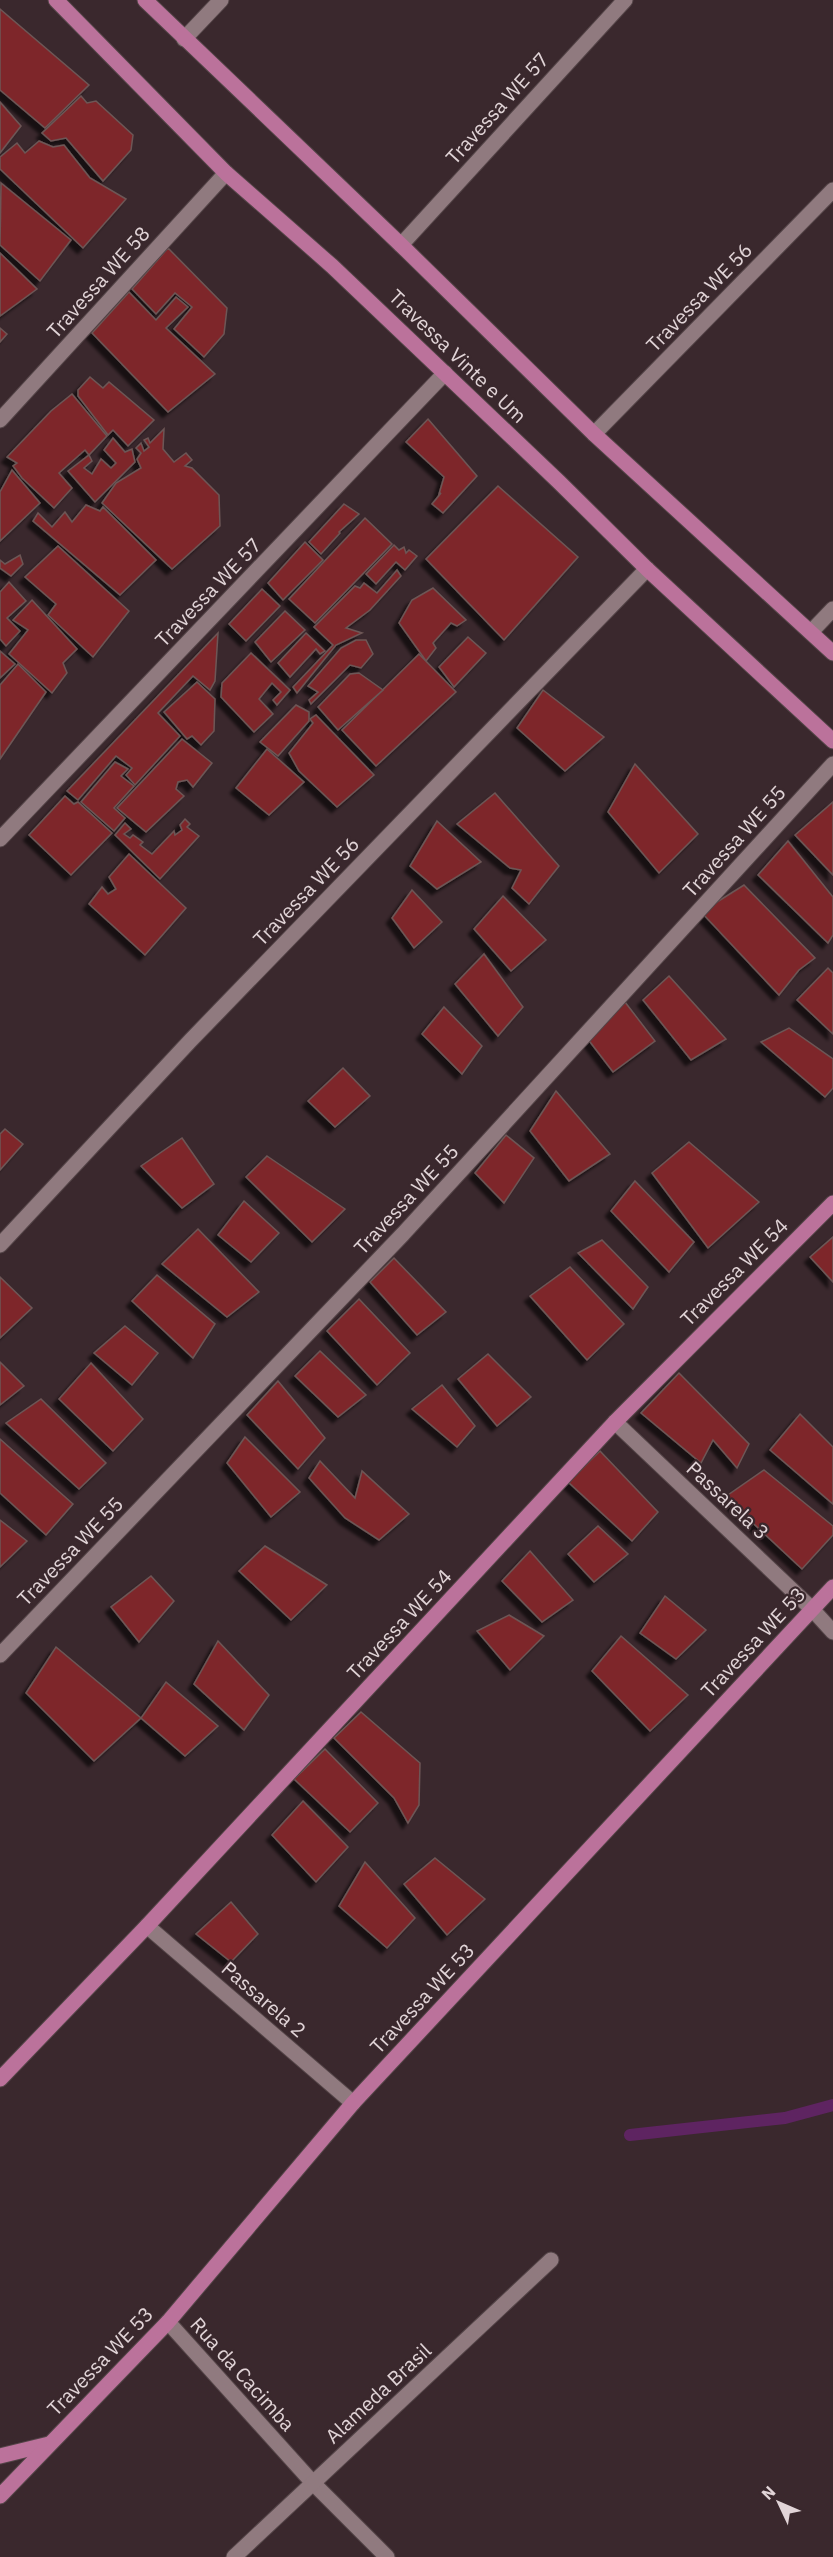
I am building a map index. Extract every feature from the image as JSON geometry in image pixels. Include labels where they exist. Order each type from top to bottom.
[{"type":"main road","name":"Travessa Vinte e Um","points":[[56,0],[226,173],[332,266],[647,569],[833,741]]},
{"type":"main road","name":"Travessa Vinte e Um","points":[[145,0],[594,434],[833,653]]},
{"type":"main road","name":"Travessa WE 54","points":[[0,2079],[147,1926],[615,1422],[833,1203]]},
{"type":"main road","name":"Travessa WE 53","points":[[0,2496],[168,2322],[353,2103],[833,1587]]},
{"type":"main road","points":[[0,2456],[49,2444]]},
{"type":"street","points":[[184,39],[221,0]]},
{"type":"street","name":"Travessa WE 57","points":[[401,245],[625,0]]},
{"type":"street","name":"Travessa WE 58","points":[[0,420],[226,173]]},
{"type":"street","name":"Travessa WE 56","points":[[594,434],[833,190]]},
{"type":"street","name":"Travessa WE 57","points":[[2,832],[445,373]]},
{"type":"street","name":"Travessa WE 56","points":[[0,1245],[190,1041],[647,569]]},
{"type":"street","points":[[811,632],[833,609]]},
{"type":"street","name":"Travessa WE 55","points":[[0,1654],[403,1234],[833,764]]},
{"type":"street","name":"Passarela 3","points":[[615,1422],[813,1609],[833,1632]]},
{"type":"street","name":"Passarela 2","points":[[147,1926],[353,2103]]},
{"type":"street","name":"Alameda Brasil","points":[[234,2557],[551,2260]]},
{"type":"street","name":"Rua da Cacimba","points":[[168,2322],[313,2483],[387,2557]]},
{"type":"building","points":[[0,9],[89,85],[45,128],[0,90]]},
{"type":"building","points":[[81,96],[87,103],[96,101],[133,135],[131,150],[103,181],[66,138],[51,141],[42,133]]},
{"type":"building","points":[[0,102],[21,126],[0,153]]},
{"type":"building","points":[[39,141],[53,147],[64,145],[90,178],[126,199],[83,248],[0,169],[0,157],[17,143],[25,153]]},
{"type":"building","points":[[1,183],[71,240],[40,281],[0,245]]},
{"type":"building","points":[[168,248],[227,308],[224,334],[204,357],[174,329],[192,307],[175,293],[156,314],[132,289]]},
{"type":"building","points":[[0,253],[37,289],[0,316]]},
{"type":"building","points":[[129,292],[156,320],[176,297],[188,307],[166,328],[215,374],[168,412],[92,333]]},
{"type":"building","points":[[0,328],[7,334],[0,342]]},
{"type":"building","points":[[90,377],[103,388],[109,382],[154,420],[128,446],[113,430],[108,435],[78,396],[78,390]]},
{"type":"building","points":[[72,394],[107,436],[89,455],[85,450],[59,473],[72,488],[54,508],[22,478],[13,466],[17,463],[7,457],[51,411]]},
{"type":"building","points":[[428,419],[477,476],[443,513],[432,504],[441,493],[439,494],[444,477],[406,442]]},
{"type":"building","points":[[164,429],[163,449],[174,462],[186,453],[192,460],[185,466],[192,468],[219,495],[220,526],[172,569],[102,503],[116,483],[141,468],[137,459],[141,453],[136,448],[141,443],[144,451],[149,447],[144,440],[148,438],[150,443]]},
{"type":"building","points":[[113,438],[125,452],[132,449],[135,462],[95,502],[68,471],[89,455],[92,461],[84,468],[92,474],[101,459],[111,468],[116,463],[104,450]]},
{"type":"building","points":[[12,470],[40,503],[0,541],[0,492]]},
{"type":"building","points":[[498,486],[578,557],[504,640],[426,559]]},
{"type":"building","points":[[344,504],[359,514],[339,532],[321,554],[309,542]]},
{"type":"building","points":[[86,505],[100,511],[103,507],[156,560],[120,595],[33,521],[38,513],[52,527],[65,512],[72,522]]},
{"type":"building","points":[[365,518],[392,544],[315,623],[289,599]]},
{"type":"building","points":[[305,542],[323,560],[283,600],[268,583]]},
{"type":"building","points":[[394,545],[399,550],[404,547],[406,553],[409,550],[417,556],[405,570],[396,562],[376,584],[366,574]]},
{"type":"building","points":[[58,546],[129,611],[93,657],[48,615],[56,604],[25,577]]},
{"type":"building","points":[[20,555],[23,564],[11,576],[0,568],[0,560],[5,564]]},
{"type":"building","points":[[397,570],[401,576],[370,610],[346,628],[362,633],[336,645],[297,693],[293,687],[333,645],[314,627],[355,586],[360,588],[364,583],[377,593]]},
{"type":"building","points":[[9,582],[26,601],[7,618],[20,631],[6,646],[0,639],[0,592]]},
{"type":"building","points":[[433,588],[466,620],[457,626],[451,623],[433,643],[436,648],[426,661],[399,623],[412,600]]},
{"type":"building","points":[[262,589],[280,606],[246,641],[229,624]]},
{"type":"building","points":[[32,600],[77,649],[63,663],[67,673],[52,693],[9,654],[28,630],[13,620]]},
{"type":"building","points":[[285,611],[305,630],[271,662],[255,642]]},
{"type":"building","points":[[218,633],[215,681],[210,690],[193,676],[158,713],[180,736],[135,785],[126,775],[132,768],[116,756],[78,800],[67,791]]},
{"type":"building","points":[[306,633],[325,651],[320,654],[316,649],[290,677],[278,663]]},
{"type":"building","points":[[468,637],[486,653],[454,687],[439,667]]},
{"type":"building","points":[[356,640],[366,640],[373,654],[361,668],[350,665],[311,704],[309,700],[318,692],[308,686],[341,648]]},
{"type":"building","points":[[0,651],[15,664],[0,678]]},
{"type":"building","points":[[251,653],[290,690],[277,705],[273,700],[281,692],[272,683],[259,699],[273,714],[254,732],[221,697],[222,683]]},
{"type":"building","points":[[419,654],[456,692],[376,766],[342,730]]},
{"type":"building","points":[[18,664],[46,692],[0,759],[0,685]]},
{"type":"building","points":[[359,673],[383,690],[338,730],[318,707],[350,674]]},
{"type":"building","points":[[197,682],[215,699],[214,731],[201,745],[192,736],[187,739],[164,712]]},
{"type":"building","points":[[543,690],[604,737],[565,771],[517,728]]},
{"type":"building","points":[[296,705],[309,712],[309,721],[278,756],[260,742]]},
{"type":"building","points":[[316,715],[374,775],[337,807],[299,771],[289,753],[313,723],[310,719]]},
{"type":"building","points":[[182,739],[212,763],[193,787],[187,780],[178,782],[176,789],[184,796],[146,832],[117,808]]},
{"type":"building","points":[[267,749],[304,782],[269,815],[236,788]]},
{"type":"building","points":[[115,762],[128,769],[121,776],[134,786],[114,808],[125,818],[114,831],[81,802]]},
{"type":"building","points":[[635,764],[698,834],[659,873],[608,812]]},
{"type":"building","points":[[495,793],[559,866],[529,904],[512,888],[521,870],[510,868],[457,824]]},
{"type":"building","points":[[65,796],[74,804],[78,802],[112,833],[71,875],[29,835]]},
{"type":"building","points":[[833,802],[833,875],[795,835]]},
{"type":"building","points":[[185,819],[190,824],[187,827],[199,836],[160,879],[115,835],[125,823],[131,829],[124,834],[130,838],[133,835],[143,842],[140,845],[152,854],[174,831],[175,835],[182,830],[180,825]]},
{"type":"building","points":[[437,821],[481,862],[437,889],[410,866]]},
{"type":"building","points":[[788,841],[833,897],[833,935],[828,943],[758,875]]},
{"type":"building","points":[[129,854],[186,908],[145,955],[89,904],[102,887],[108,894],[116,889],[109,877]]},
{"type":"building","points":[[744,885],[815,958],[799,970],[779,995],[701,912]]},
{"type":"building","points":[[412,890],[442,922],[414,948],[392,918]]},
{"type":"building","points":[[503,896],[546,940],[511,971],[474,929]]},
{"type":"building","points":[[484,954],[523,1007],[498,1036],[455,984]]},
{"type":"building","points":[[828,968],[833,973],[833,1034],[797,1000]]},
{"type":"building","points":[[669,976],[726,1039],[691,1060],[643,1000]]},
{"type":"building","points":[[625,1002],[655,1041],[613,1072],[587,1038]]},
{"type":"building","points":[[444,1007],[482,1046],[462,1074],[422,1034]]},
{"type":"building","points":[[789,1028],[833,1059],[833,1088],[825,1097],[761,1042]]},
{"type":"building","points":[[343,1068],[370,1096],[335,1127],[308,1101]]},
{"type":"building","points":[[556,1091],[610,1154],[569,1181],[530,1131]]},
{"type":"building","points":[[5,1129],[23,1144],[0,1170],[0,1134]]},
{"type":"building","points":[[506,1135],[534,1158],[504,1203],[475,1173]]},
{"type":"building","points":[[182,1138],[214,1184],[182,1208],[141,1166]]},
{"type":"building","points":[[689,1142],[759,1202],[708,1248],[652,1173]]},
{"type":"building","points":[[267,1156],[345,1209],[312,1242],[246,1177]]},
{"type":"building","points":[[635,1181],[694,1242],[669,1272],[611,1211]]},
{"type":"building","points":[[244,1201],[279,1233],[251,1262],[218,1235]]},
{"type":"building","points":[[198,1229],[259,1292],[227,1317],[162,1264]]},
{"type":"building","points":[[833,1237],[833,1282],[810,1257]]},
{"type":"building","points":[[602,1240],[648,1287],[633,1309],[578,1253]]},
{"type":"building","points":[[394,1258],[446,1312],[417,1335],[370,1282]]},
{"type":"building","points":[[570,1267],[624,1324],[587,1360],[530,1296]]},
{"type":"building","points":[[157,1275],[215,1324],[193,1358],[132,1301]]},
{"type":"building","points":[[0,1277],[32,1308],[0,1338]]},
{"type":"building","points":[[359,1299],[410,1353],[377,1385],[327,1331]]},
{"type":"building","points":[[125,1326],[158,1353],[132,1385],[94,1353]]},
{"type":"building","points":[[320,1351],[366,1395],[338,1417],[295,1376]]},
{"type":"building","points":[[488,1354],[531,1397],[497,1426],[458,1379]]},
{"type":"building","points":[[0,1362],[24,1386],[0,1405]]},
{"type":"building","points":[[91,1363],[143,1419],[113,1451],[59,1399]]},
{"type":"building","points":[[679,1373],[749,1444],[737,1468],[713,1440],[701,1463],[641,1413]]},
{"type":"building","points":[[278,1381],[325,1438],[298,1469],[247,1415]]},
{"type":"building","points":[[442,1385],[475,1426],[457,1447],[412,1409]]},
{"type":"building","points":[[41,1399],[106,1463],[79,1489],[6,1423]]},
{"type":"building","points":[[800,1414],[833,1447],[833,1504],[770,1450]]},
{"type":"building","points":[[245,1437],[300,1492],[271,1517],[227,1463]]},
{"type":"building","points":[[0,1439],[73,1504],[46,1535],[0,1493]]},
{"type":"building","points":[[600,1451],[658,1512],[632,1541],[568,1482]]},
{"type":"building","points":[[320,1461],[355,1498],[362,1471],[409,1514],[379,1540],[345,1518],[309,1478]]},
{"type":"building","points":[[764,1470],[833,1526],[833,1535],[802,1569],[725,1497]]},
{"type":"building","points":[[0,1520],[27,1541],[0,1567]]},
{"type":"building","points":[[598,1526],[628,1554],[594,1582],[568,1554]]},
{"type":"building","points":[[265,1546],[327,1585],[291,1620],[239,1571]]},
{"type":"building","points":[[530,1551],[573,1600],[542,1622],[502,1581]]},
{"type":"building","points":[[151,1576],[174,1601],[139,1642],[111,1607]]},
{"type":"building","points":[[665,1596],[706,1630],[676,1659],[640,1633]]},
{"type":"building","points":[[509,1615],[544,1636],[510,1670],[477,1631]]},
{"type":"building","points":[[621,1636],[688,1695],[650,1731],[592,1671]]},
{"type":"building","points":[[218,1641],[269,1695],[244,1730],[194,1684]]},
{"type":"building","points":[[56,1647],[141,1718],[94,1761],[26,1693]]},
{"type":"building","points":[[166,1682],[218,1726],[185,1756],[141,1718]]},
{"type":"building","points":[[361,1712],[420,1763],[419,1805],[408,1823],[394,1798],[334,1738]]},
{"type":"building","points":[[325,1749],[378,1803],[350,1832],[294,1779]]},
{"type":"building","points":[[303,1801],[348,1847],[316,1882],[272,1835]]},
{"type":"building","points":[[435,1858],[485,1899],[447,1935],[404,1884]]},
{"type":"building","points":[[365,1862],[415,1918],[387,1948],[339,1906]]},
{"type":"building","points":[[231,1902],[258,1934],[231,1962],[196,1934]]},
{"type":"waterway","points":[[630,2135],[785,2118],[833,2105]]}]
